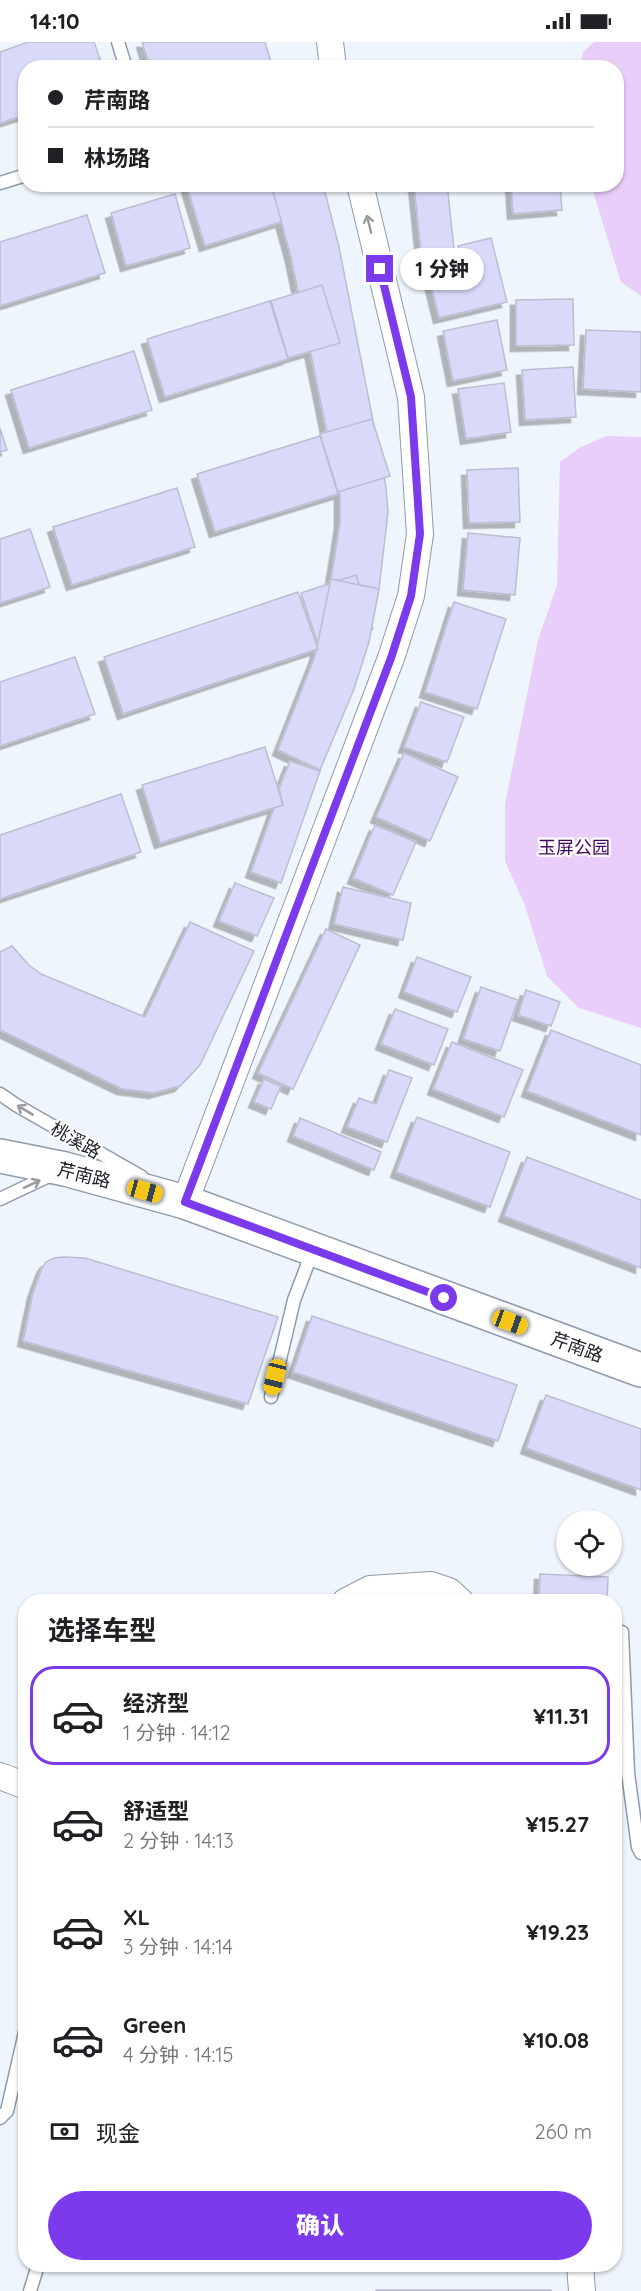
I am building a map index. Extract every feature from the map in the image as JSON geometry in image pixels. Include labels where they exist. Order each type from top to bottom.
[{"type":"main road","name":"芹南路","points":[[0,1156],[65,1169],[185,1202],[641,1370]]},
{"type":"street","points":[[330,42],[332,60]]},
{"type":"street","points":[[185,1202],[382,681],[411,596],[420,534],[411,397],[362,192]]},
{"type":"street","points":[[360,1594],[370,1589],[430,1585],[452,1594]]},
{"type":"street","points":[[0,1776],[18,1783]]},
{"type":"street","points":[[581,2272],[582,2291]]},
{"type":"lane","points":[[118,42],[124,60]]},
{"type":"lane","points":[[0,183],[18,177]]},
{"type":"lane","name":"桃溪路","points":[[0,1094],[185,1202]]},
{"type":"lane","points":[[0,1199],[65,1169]]},
{"type":"lane","points":[[271,1397],[294,1300],[314,1249]]},
{"type":"lane","points":[[622,1632],[628,1773],[638,1847],[641,1853]]},
{"type":"lane","points":[[0,2118],[7,2111],[18,2063]]},
{"type":"lane","points":[[30,2291],[36,2272]]},
{"type":"green space","points":[[594,42],[641,42],[641,296],[621,282],[593,192],[624,192],[624,60],[581,60],[583,52]]},
{"type":"green space","name":"玉屏公园","points":[[606,436],[641,437],[641,1028],[579,1008],[547,976],[524,903],[505,861],[505,804],[538,640],[557,585],[560,462],[579,448]]},
{"type":"building","points":[[28,42],[94,42],[100,60],[18,60],[18,117],[0,123],[0,52]]},
{"type":"building","points":[[142,42],[265,42],[270,60],[148,60]]},
{"type":"building","points":[[189,192],[323,192],[328,207],[205,246]]},
{"type":"building","points":[[273,192],[325,192],[339,247],[386,487],[388,512],[379,589],[331,579],[340,523],[340,497],[291,257]]},
{"type":"building","points":[[415,192],[448,192],[454,249],[421,253]]},
{"type":"building","points":[[512,192],[561,192],[562,210],[513,214]]},
{"type":"building","points":[[175,194],[190,248],[126,266],[111,213]]},
{"type":"building","points":[[87,215],[105,273],[0,306],[0,242]]},
{"type":"building","points":[[491,238],[507,302],[439,318],[428,273],[463,264],[458,246]]},
{"type":"building","points":[[322,285],[340,343],[288,358],[271,301]]},
{"type":"building","points":[[573,299],[574,345],[516,346],[516,300]]},
{"type":"building","points":[[270,301],[288,359],[165,397],[147,339]]},
{"type":"building","points":[[497,320],[507,370],[453,381],[443,331]]},
{"type":"building","points":[[586,330],[641,332],[641,392],[583,389]]},
{"type":"building","points":[[134,351],[152,410],[29,448],[11,390]]},
{"type":"building","points":[[573,367],[576,417],[525,420],[522,370]]},
{"type":"building","points":[[504,383],[511,432],[466,439],[458,389]]},
{"type":"building","points":[[372,419],[390,476],[338,492],[320,434]]},
{"type":"building","points":[[0,428],[7,450],[0,452]]},
{"type":"building","points":[[320,436],[338,494],[215,532],[197,474]]},
{"type":"building","points":[[518,468],[520,522],[469,523],[467,470]]},
{"type":"building","points":[[177,488],[195,547],[72,585],[53,527]]},
{"type":"building","points":[[30,529],[50,587],[0,603],[0,539]]},
{"type":"building","points":[[468,533],[520,538],[515,595],[463,590]]},
{"type":"building","points":[[356,575],[373,629],[319,647],[301,593]]},
{"type":"building","points":[[331,579],[379,589],[369,642],[354,689],[320,770],[278,750],[315,656]]},
{"type":"building","points":[[298,592],[318,649],[123,714],[104,657]]},
{"type":"building","points":[[454,602],[506,619],[477,709],[425,692]]},
{"type":"building","points":[[75,657],[95,714],[0,746],[0,682]]},
{"type":"building","points":[[421,702],[464,717],[447,762],[404,747]]},
{"type":"building","points":[[265,747],[283,805],[160,843],[142,785]]},
{"type":"building","points":[[404,753],[458,777],[430,841],[376,817]]},
{"type":"building","points":[[290,761],[320,771],[281,883],[251,872],[274,808],[283,805],[279,789]]},
{"type":"building","points":[[121,794],[141,852],[0,899],[0,835]]},
{"type":"building","points":[[375,825],[416,842],[393,895],[353,878]]},
{"type":"building","points":[[235,883],[274,898],[257,936],[219,921]]},
{"type":"building","points":[[343,887],[411,903],[403,940],[334,924]]},
{"type":"building","points":[[190,922],[254,951],[200,1065],[180,1086],[154,1093],[122,1089],[0,1030],[0,952],[12,946],[29,965],[41,974],[145,1017]]},
{"type":"building","points":[[326,929],[360,945],[293,1089],[258,1073]]},
{"type":"building","points":[[417,957],[471,977],[457,1012],[404,992]]},
{"type":"building","points":[[481,987],[518,1000],[500,1051],[463,1039]]},
{"type":"building","points":[[526,990],[560,1002],[551,1026],[518,1015]]},
{"type":"building","points":[[395,1009],[448,1029],[434,1065],[381,1044]]},
{"type":"building","points":[[551,1030],[641,1065],[641,1135],[527,1091]]},
{"type":"building","points":[[452,1042],[523,1070],[504,1117],[433,1089]]},
{"type":"building","points":[[389,1070],[412,1078],[387,1142],[347,1127],[359,1098],[376,1104]]},
{"type":"building","points":[[264,1079],[281,1086],[271,1109],[254,1102]]},
{"type":"building","points":[[417,1117],[510,1152],[490,1207],[396,1172]]},
{"type":"building","points":[[300,1118],[381,1152],[374,1170],[293,1136]]},
{"type":"building","points":[[527,1157],[641,1200],[641,1268],[504,1216]]},
{"type":"building","points":[[63,1257],[85,1258],[278,1317],[248,1404],[23,1341],[33,1293],[42,1268],[46,1262]]},
{"type":"building","points":[[312,1316],[517,1385],[498,1441],[293,1372]]},
{"type":"building","points":[[546,1395],[641,1429],[641,1490],[526,1448]]},
{"type":"building","points":[[540,1574],[608,1577],[607,1594],[539,1594]]},
{"type":"building","points":[[551,2290],[551,2291],[376,2291]]},
{"type":"route","points":[[380,269],[411,397],[420,534],[411,596],[391,658],[185,1202],[444,1298]]}]
